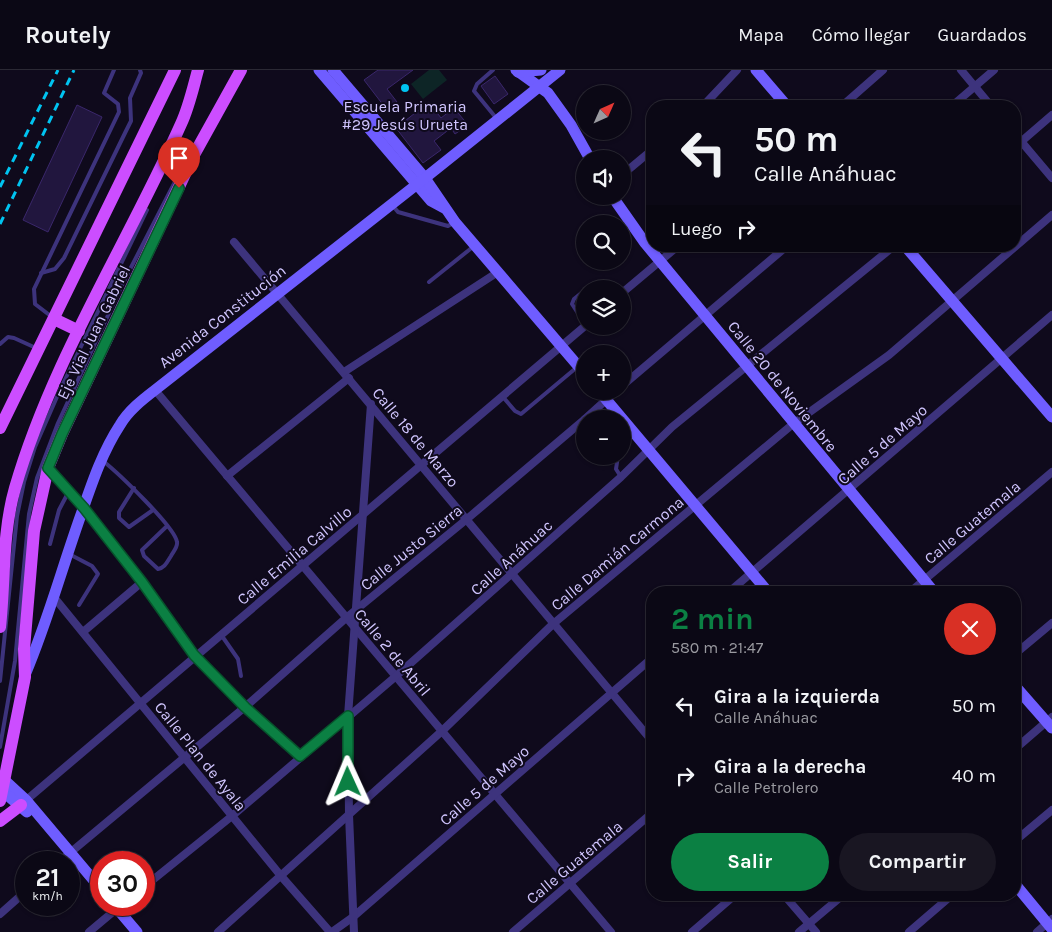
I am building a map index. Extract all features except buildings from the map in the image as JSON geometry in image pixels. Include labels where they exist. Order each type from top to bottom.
[{"type":"main road","points":[[0,428],[175,70]]},
{"type":"main road","name":"Eje Vial Juan Gabriel","points":[[0,627],[6,550],[14,491],[32,437],[79,331],[182,123],[198,70]]},
{"type":"main road","name":"Eje Vial Juan Gabriel","points":[[1,787],[25,677],[24,650],[34,531],[48,468],[62,434],[195,153],[241,70]]},
{"type":"main road","points":[[319,70],[444,208],[576,363]]},
{"type":"main road","points":[[333,70],[421,182]]},
{"type":"main road","points":[[517,71],[541,70]]},
{"type":"main road","name":"Avenida Constitución","points":[[25,677],[38,646],[67,553],[102,460],[124,418],[155,390],[421,182],[560,70]]},
{"type":"main road","points":[[756,70],[782,100]]},
{"type":"main road","points":[[517,71],[539,86],[557,104],[585,150]]},
{"type":"main road","name":"Calle 20 de Noviembre","points":[[618,205],[646,243]]},
{"type":"main road","name":"Calle 20 de Noviembre","points":[[653,252],[793,424],[929,586]]},
{"type":"main road","points":[[910,252],[1052,417]]},
{"type":"main road","points":[[54,319],[79,331]]},
{"type":"main road","points":[[631,434],[649,450],[763,586]]},
{"type":"main road","points":[[1021,692],[1050,722]]},
{"type":"main road","points":[[1,787],[24,802],[61,851]]},
{"type":"main road","points":[[0,821],[24,802]]},
{"type":"main road","points":[[80,870],[90,879]]},
{"type":"main road","points":[[80,873],[90,885]]},
{"type":"main road","points":[[1021,891],[1050,924]]},
{"type":"main road","points":[[120,916],[129,932]]},
{"type":"main road","points":[[123,916],[136,932]]},
{"type":"street","points":[[709,100],[737,70]]},
{"type":"street","points":[[849,100],[883,70]]},
{"type":"street","points":[[961,70],[986,100]]},
{"type":"street","points":[[959,100],[994,70]]},
{"type":"street","points":[[1021,141],[1052,115]]},
{"type":"street","points":[[1021,147],[1052,178]]},
{"type":"street","points":[[631,168],[646,155]]},
{"type":"street","name":"Calle Damián Carmona","points":[[1021,242],[1052,215]]},
{"type":"street","name":"Calle 18 de Marzo","points":[[234,242],[646,734]]},
{"type":"street","points":[[631,286],[671,252]]},
{"type":"street","points":[[631,378],[780,252]]},
{"type":"street","name":"Calle Anáhuac","points":[[155,878],[232,816],[512,575],[621,477],[672,427],[887,252]]},
{"type":"street","name":"Calle Damián Carmona","points":[[218,932],[442,732],[553,624],[793,424],[862,376],[1009,252]]},
{"type":"street","points":[[344,372],[498,272]]},
{"type":"street","name":"Calle 5 de Mayo","points":[[736,586],[1052,315]]},
{"type":"street","name":"Calle Emilia Calvillo","points":[[24,802],[194,655],[423,466],[576,332]]},
{"type":"street","points":[[227,476],[349,378]]},
{"type":"street","name":"Calle 2 de Abril","points":[[155,390],[610,932]]},
{"type":"street","name":"Calle Justo Sierra","points":[[592,410],[600,400]]},
{"type":"street","points":[[354,932],[349,815],[348,716],[371,404]]},
{"type":"street","name":"Calle Justo Sierra","points":[[73,851],[245,707],[346,618],[468,519],[576,427]]},
{"type":"street","points":[[48,468],[84,508],[142,582],[194,655],[245,707],[300,756]]},
{"type":"street","name":"Calle Guatemala","points":[[917,586],[1052,472]]},
{"type":"street","points":[[83,632],[142,582]]},
{"type":"street","name":"Calle Plan de Ayala","points":[[53,596],[281,876],[331,932]]},
{"type":"street","points":[[1021,649],[1052,623]]},
{"type":"street","name":"Calle 5 de Mayo","points":[[331,932],[353,917],[494,793],[613,694],[646,664]]},
{"type":"street","points":[[1021,744],[1050,722]]},
{"type":"street","points":[[1021,836],[1052,810]]},
{"type":"street","name":"Calle Guatemala","points":[[513,932],[644,820]]},
{"type":"street","points":[[0,914],[15,901]]},
{"type":"street","points":[[692,932],[728,901]]},
{"type":"street","points":[[789,901],[816,932]]},
{"type":"street","points":[[799,932],[836,901]]},
{"type":"street","points":[[909,932],[945,901]]},
{"type":"street","points":[[89,932],[106,916]]},
{"type":"street","points":[[1037,932],[1050,924]]},
{"type":"lane","points":[[54,319],[35,304],[34,289],[119,112],[118,104],[104,93],[114,70]]},
{"type":"lane","points":[[41,273],[55,269],[64,258],[131,121],[130,98],[141,74],[140,70]]},
{"type":"lane","points":[[493,70],[474,88],[474,91],[498,120]]},
{"type":"lane","points":[[168,165],[182,134],[182,123]]},
{"type":"lane","points":[[0,747],[15,661],[29,514],[37,478],[58,423],[123,284],[177,175],[195,153]]},
{"type":"lane","points":[[0,681],[17,516],[24,482],[36,447],[60,390],[151,201]]},
{"type":"lane","points":[[391,205],[398,212],[448,226],[455,222]]},
{"type":"lane","points":[[428,282],[475,245]]},
{"type":"lane","points":[[576,297],[572,304],[576,310]]},
{"type":"lane","points":[[0,344],[8,337],[38,350]]},
{"type":"lane","points":[[502,397],[521,414],[576,374]]},
{"type":"lane","points":[[102,460],[134,488],[153,510],[166,527],[178,543],[164,567],[158,569],[144,556],[142,550],[166,527]]},
{"type":"lane","points":[[617,465],[616,469],[621,477]]},
{"type":"lane","points":[[134,488],[119,512],[124,524],[130,527],[153,510]]},
{"type":"lane","points":[[50,544],[59,510],[69,491]]},
{"type":"lane","points":[[67,553],[92,566],[98,574],[79,605]]},
{"type":"lane","points":[[220,634],[238,658],[241,676]]},
{"type":"green space","points":[[429,70],[439,70],[447,80],[423,99],[411,84]]},
{"type":"railway","points":[[0,187],[58,70]]},
{"type":"railway","points":[[0,224],[74,70]]},
{"type":"place","name":"Escuela Primaria #29 Jesús Urueta","points":[[405,88]]},
{"type":"route","points":[[179,188],[62,434],[48,468],[84,508],[142,582],[194,655],[269,730],[300,756],[348,716],[348,782]]}]
